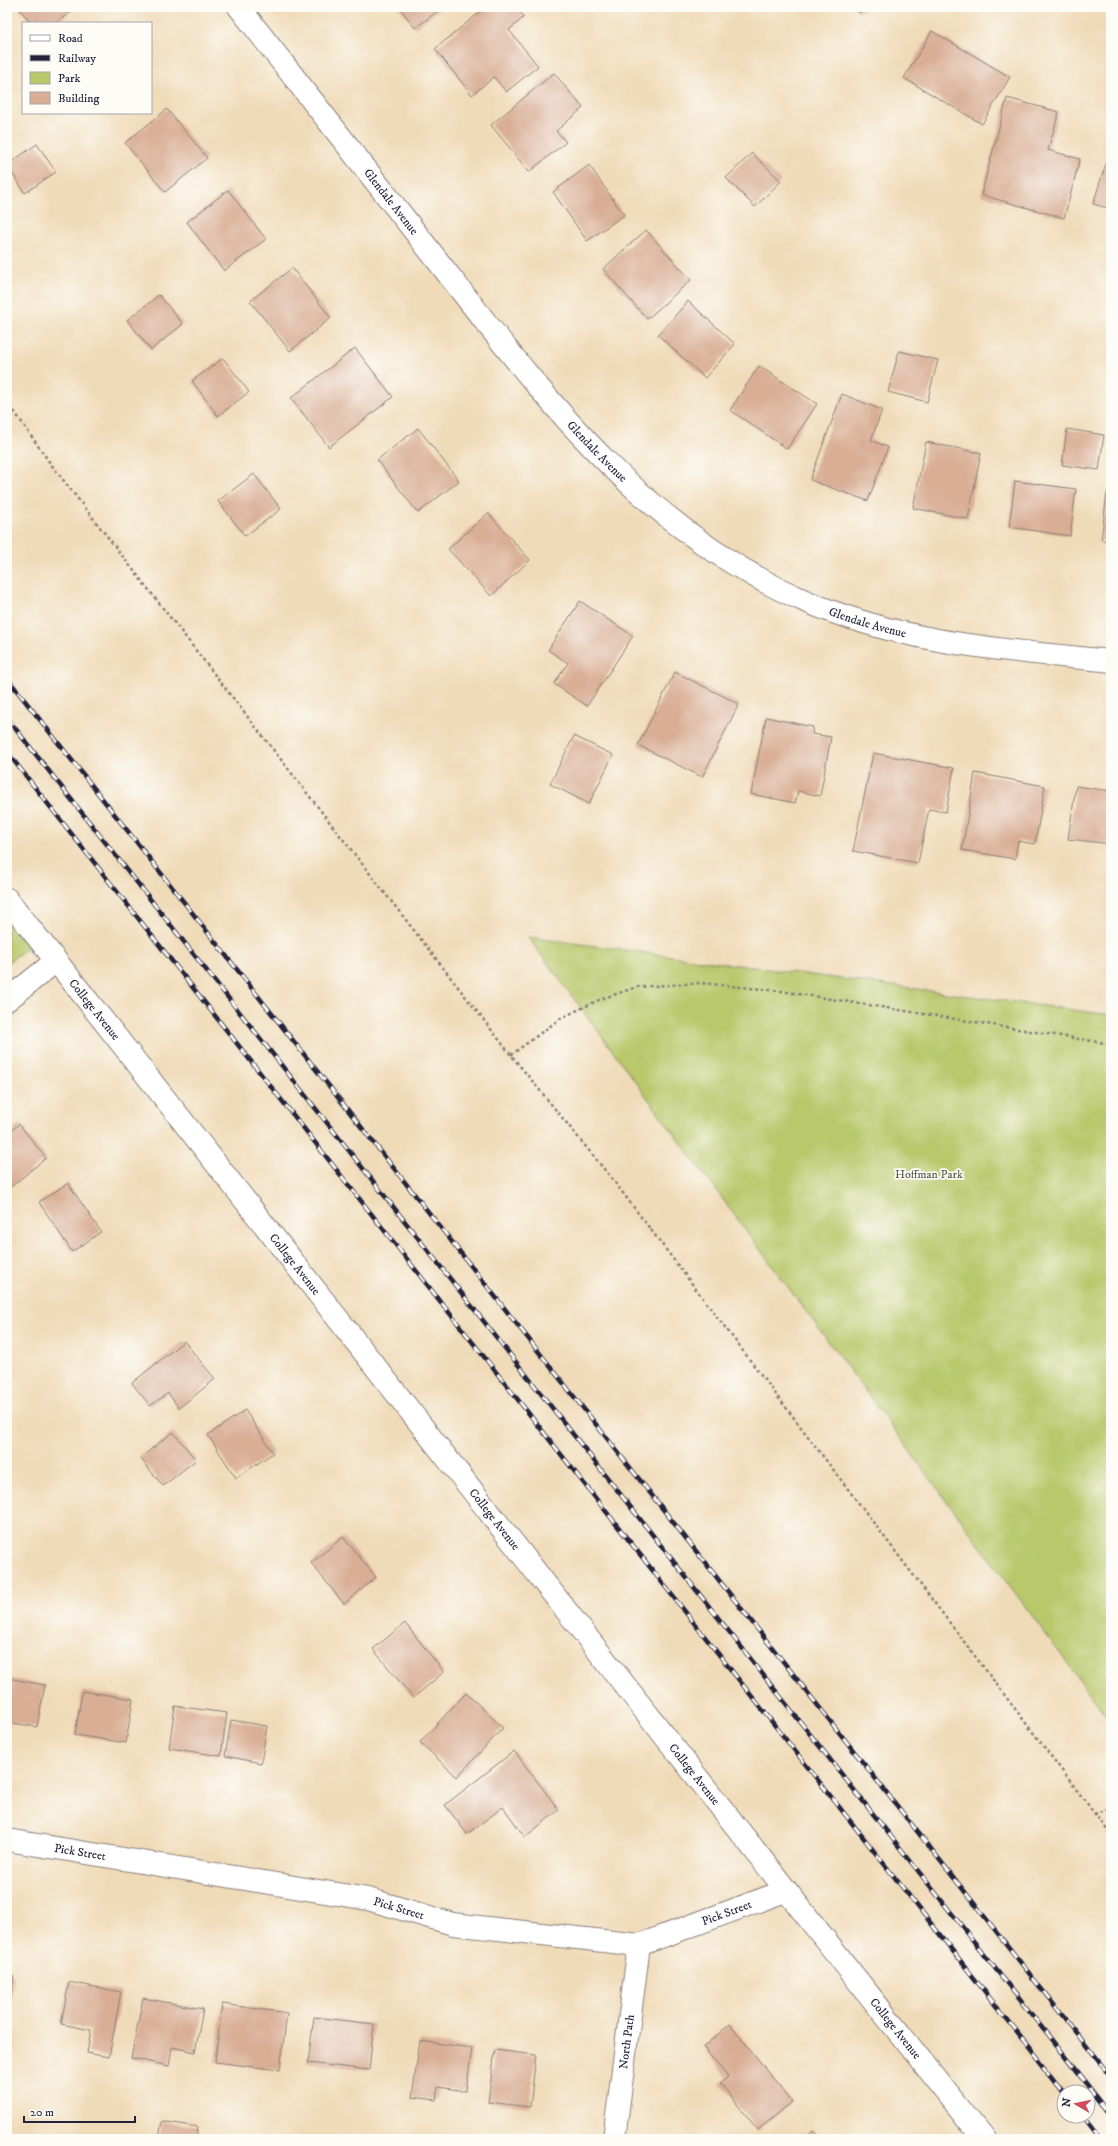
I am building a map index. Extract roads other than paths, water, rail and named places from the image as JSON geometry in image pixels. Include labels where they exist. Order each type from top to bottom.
[{"type":"street","name":"Glendale Avenue","points":[[239,7],[460,289],[556,408],[612,468],[648,502],[699,542],[756,577],[803,600],[859,621],[915,636],[960,645],[1111,661]]},
{"type":"street","name":"College Avenue","points":[[7,900],[668,1739],[785,1891],[984,2139]]},
{"type":"street","points":[[7,1000],[56,962]]},
{"type":"street","name":"Pick Street","points":[[7,1840],[368,1899],[454,1924],[639,1945],[785,1891]]},
{"type":"street","name":"North Path","points":[[614,2139],[639,1945]]},
{"type":"railway","points":[[7,678],[1111,2077]]},
{"type":"railway","points":[[7,718],[1111,2115]]},
{"type":"railway","points":[[7,752],[1058,2084]]},
{"type":"railway","points":[[1089,2124],[1101,2139]]},
{"type":"park label","name":"Hoffman Park","points":[[929,1174]]}]
